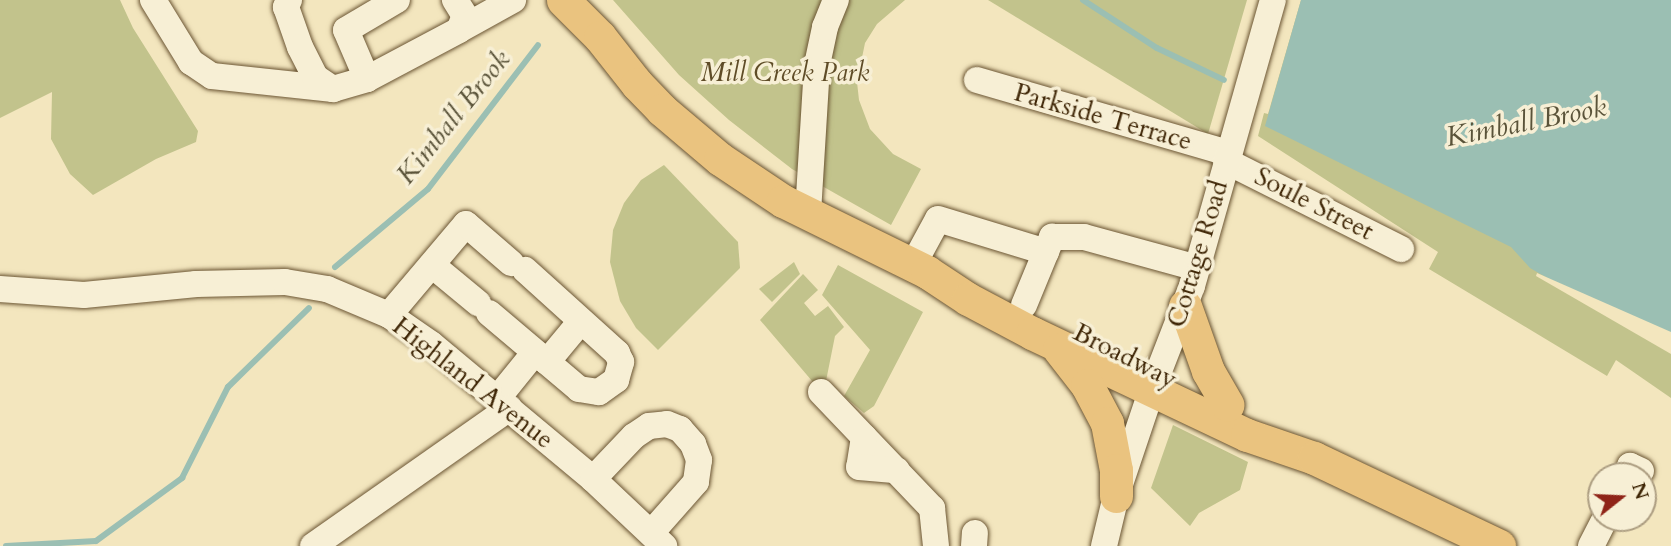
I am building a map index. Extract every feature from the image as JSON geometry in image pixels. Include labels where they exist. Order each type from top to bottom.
[{"type":"main road","name":"Broadway","points":[[563,0],[600,37],[637,84],[690,135],[751,181],[808,213],[920,268],[987,310],[1055,344],[1228,405],[1314,458],[1499,546]]},
{"type":"main road","name":"Broadway","points":[[586,0],[600,37]]},
{"type":"main road","name":"Broadway","points":[[920,268],[964,279],[1024,305],[1247,435],[1314,458]]},
{"type":"main road","points":[[1185,306],[1208,371],[1228,405]]},
{"type":"main road","points":[[1055,344],[1087,385],[1107,423],[1116,470],[1116,496]]},
{"type":"street","points":[[153,0],[191,62],[212,76],[333,89],[367,79],[513,0]]},
{"type":"street","points":[[289,0],[286,7],[310,67],[315,77],[333,89]]},
{"type":"street","points":[[367,79],[346,30],[397,0]]},
{"type":"street","points":[[455,0],[465,16],[459,30]]},
{"type":"street","points":[[808,213],[817,65],[825,27],[836,0]]},
{"type":"street","name":"Cottage Road","points":[[1104,546],[1116,496],[1197,268],[1273,0]]},
{"type":"street","name":"Parkside Terrace","points":[[977,80],[1227,157]]},
{"type":"street","name":"Soule Street","points":[[1227,157],[1401,249]]},
{"type":"street","points":[[920,268],[938,219],[1046,252]]},
{"type":"street","points":[[388,315],[466,225],[518,266],[617,353],[621,362],[616,380],[608,388],[588,393],[432,265]]},
{"type":"street","points":[[1024,305],[1052,237],[1084,237],[1197,268]]},
{"type":"street","name":"Highland Avenue","points":[[0,289],[84,295],[196,284],[285,282],[327,289],[388,315],[431,344],[593,479],[657,540]]},
{"type":"street","points":[[313,546],[503,404],[541,357],[581,321]]},
{"type":"street","points":[[821,392],[897,470],[937,505],[936,546]]},
{"type":"street","points":[[593,479],[634,436],[649,426],[667,424],[680,429],[693,444],[699,460],[696,482],[657,540]]},
{"type":"green space","points":[[0,0],[120,0],[133,28],[198,131],[196,142],[156,159],[93,195],[70,174],[51,139],[52,92],[0,118]]},
{"type":"green space","name":"Mill Creek Park","points":[[613,0],[905,0],[877,24],[865,43],[857,82],[859,100],[870,129],[893,154],[921,169],[891,225],[792,169],[729,120],[679,75]]},
{"type":"green space","points":[[988,0],[1247,0],[1208,134]]},
{"type":"green space","points":[[1301,0],[1671,0],[1671,398],[1616,360],[1607,376],[1429,269],[1438,252],[1258,136],[1264,113],[1268,114]]},
{"type":"green space","points":[[664,165],[738,242],[740,268],[658,350],[636,328],[620,301],[610,262],[613,230],[624,203],[641,180]]},
{"type":"green space","points":[[794,262],[800,274],[772,302],[759,289]]},
{"type":"green space","points":[[838,265],[923,312],[874,406],[864,413],[844,396],[870,350],[822,295]]},
{"type":"green space","points":[[803,274],[818,290],[804,303],[815,316],[828,306],[844,327],[835,336],[826,381],[818,388],[760,320]]},
{"type":"green space","points":[[1173,425],[1248,462],[1240,490],[1199,513],[1190,526],[1151,488]]},
{"type":"water","points":[[1301,0],[1671,0],[1671,350],[1530,268],[1511,247],[1265,126]]},
{"type":"pier","points":[[1537,273],[1671,332],[1671,354],[1536,276]]},
{"type":"waterway","name":"Kimball Brook","points":[[1083,0],[1157,48],[1224,80]]},
{"type":"waterway","name":"Kimball Brook","points":[[335,267],[428,189],[538,45]]},
{"type":"waterway","name":"Kimball Brook","points":[[6,546],[96,541],[182,478],[228,387],[309,308]]}]
